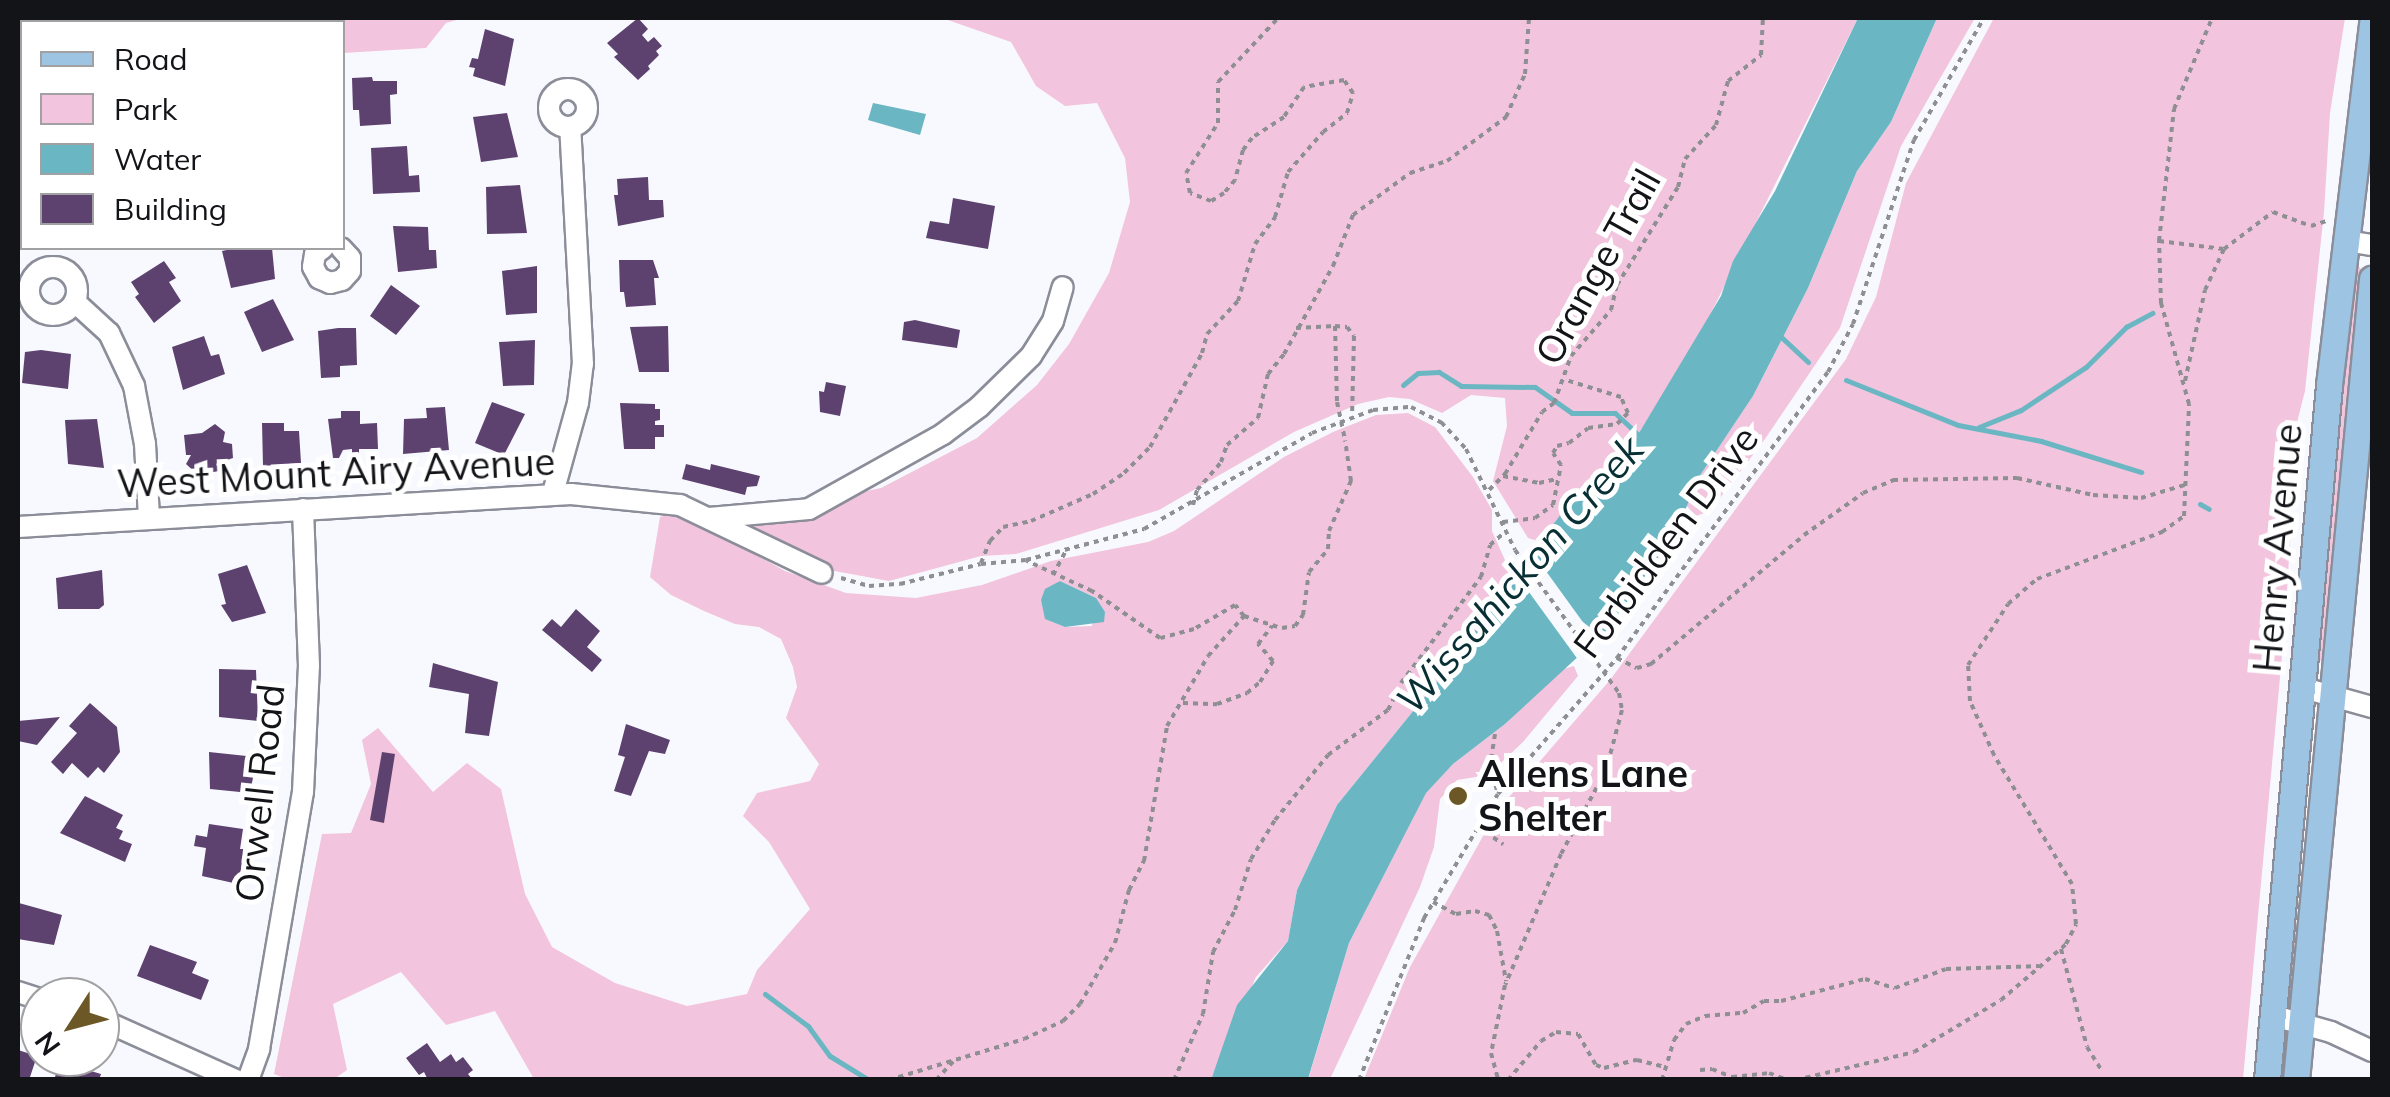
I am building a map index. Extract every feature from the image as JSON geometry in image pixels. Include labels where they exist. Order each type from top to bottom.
[{"type":"main road","name":"Henry Avenue","points":[[2267,1080],[2347,231],[2372,23]]},
{"type":"main road","name":"Henry Avenue","points":[[2296,1080],[2358,466],[2372,279]]},
{"type":"street","points":[[553,493],[578,403],[583,364],[570,127]]},
{"type":"street","points":[[2347,231],[2372,245]]},
{"type":"street","points":[[320,250],[315,254],[313,267],[319,278],[330,283],[342,280],[350,271],[350,258],[343,250]]},
{"type":"street","points":[[708,518],[809,509],[943,434],[992,395],[1039,346],[1053,321],[1063,287]]},
{"type":"street","points":[[75,302],[109,333],[134,386],[145,444],[149,518]]},
{"type":"street","name":"West Mount Airy Avenue","points":[[18,526],[553,493],[666,501],[822,573]]},
{"type":"street","name":"Orwell Road","points":[[248,1080],[260,1050],[303,792],[308,666],[303,509]]},
{"type":"street","points":[[2304,688],[2372,707]]},
{"type":"street","points":[[2274,1016],[2301,1022],[2372,1052]]},
{"type":"street","points":[[120,1028],[236,1080]]},
{"type":"path","points":[[981,564],[990,541],[1003,527],[1032,521],[1093,494],[1124,473],[1150,447],[1202,353],[1206,334],[1238,301],[1256,244],[1275,216],[1288,172],[1323,132],[1348,113],[1354,93],[1344,80],[1304,87],[1284,117],[1252,138],[1243,150],[1236,180],[1224,193],[1211,201],[1190,193],[1186,173],[1218,123],[1218,82],[1278,18]]},
{"type":"path","points":[[1192,505],[1197,490],[1222,462],[1227,445],[1258,418],[1268,374],[1284,354],[1342,247],[1353,216],[1410,173],[1447,162],[1506,117],[1525,74],[1529,18]]},
{"type":"path","name":"Orange Trail","points":[[1489,490],[1503,476],[1566,380],[1571,356],[1611,310],[1617,285],[1672,196],[1685,159],[1716,125],[1728,81],[1761,55],[1763,18]]},
{"type":"path","name":"Forbidden Drive","points":[[1359,1080],[1378,1024],[1433,902],[1498,794],[1617,658],[1842,348],[1914,140],[1984,18]]},
{"type":"path","points":[[1796,1080],[1914,1052],[2001,1000],[2060,949],[2076,924],[2072,884],[1994,755],[1970,700],[1968,666],[2008,604],[2037,578],[2173,526],[2184,516],[2189,421],[2185,382],[2161,303],[2160,241],[2174,109],[2212,18]]},
{"type":"path","points":[[2185,382],[2205,290],[2224,250],[2273,212],[2311,226],[2325,220],[2347,231]]},
{"type":"path","points":[[2160,241],[2224,250]]},
{"type":"path","points":[[1026,560],[1092,591],[1160,638],[1194,629],[1235,606],[1244,616],[1273,625],[1295,626],[1303,614],[1309,572],[1328,549],[1329,531],[1351,480],[1336,402],[1335,326]]},
{"type":"path","points":[[1296,328],[1348,327],[1354,336],[1352,416]]},
{"type":"path","points":[[1503,522],[1522,522],[1553,505],[1560,465],[1553,453],[1556,446],[1569,443],[1588,428],[1617,424],[1628,413],[1620,397],[1566,380]]},
{"type":"path","points":[[822,573],[883,586],[981,564],[1026,560],[1144,529],[1298,441],[1352,416],[1394,406],[1425,412],[1455,435],[1489,490],[1515,550],[1619,694],[1622,710],[1606,770],[1560,854],[1506,981],[1491,1053],[1498,1080]]},
{"type":"path","points":[[1503,476],[1539,483],[1558,479]]},
{"type":"path","points":[[1617,658],[1637,668],[1651,664],[1804,536],[1864,493],[1893,480],[2018,478],[2093,494],[2142,498],[2185,485]]},
{"type":"path","points":[[1174,1080],[1203,1014],[1213,952],[1234,910],[1251,859],[1275,820],[1328,755],[1388,710],[1401,683],[1482,576],[1490,545],[1506,532]]},
{"type":"path","points":[[1053,575],[1068,547]]},
{"type":"path","points":[[889,1080],[1048,1029],[1080,1004],[1115,942],[1129,890],[1144,861],[1162,740],[1183,703],[1186,689],[1208,656],[1244,616]]},
{"type":"path","points":[[1183,703],[1217,704],[1260,682],[1273,661],[1258,644],[1273,625]]},
{"type":"path","points":[[1495,734],[1490,766],[1498,794]]},
{"type":"path","points":[[1477,826],[1503,844]]},
{"type":"path","points":[[1433,902],[1456,914],[1475,911],[1489,915],[1497,931],[1506,981]]},
{"type":"path","points":[[2060,949],[2087,1047],[2102,1071]]},
{"type":"path","points":[[1662,1080],[1674,1040],[1686,1024],[1705,1016],[1743,1012],[1764,1001],[1782,1002],[1865,979],[1894,988],[1946,969],[2040,966]]},
{"type":"path","points":[[1508,1080],[1540,1040],[1556,1032],[1578,1034],[1596,1065],[1604,1068],[1637,1060],[1666,1067]]},
{"type":"path","points":[[936,1080],[955,1060]]},
{"type":"path","points":[[1700,1070],[1712,1068],[1732,1077],[1769,1073],[1787,1080]]},
{"type":"green space","points":[[464,18],[446,23],[426,48],[345,53],[345,20],[266,20]]},
{"type":"green space","points":[[942,18],[1858,18],[1702,331],[1636,438],[1572,499],[1541,542],[1528,538],[1493,481],[1507,426],[1505,398],[1471,395],[1442,413],[1410,399],[1389,397],[1358,404],[1294,432],[1159,510],[1016,554],[981,556],[889,581],[829,570],[730,520],[881,488],[977,438],[1037,385],[1069,344],[1109,273],[1130,202],[1125,158],[1097,103],[1065,106],[1036,86],[1011,42]]},
{"type":"green space","points":[[1937,18],[1975,18],[1901,146],[1840,328],[1765,439],[1710,511],[1696,516],[1686,505],[1699,477],[1753,396],[1808,288],[1857,171],[1891,122]]},
{"type":"green space","points":[[1994,18],[2345,18],[2330,113],[2305,391],[2290,450],[2293,493],[2285,623],[2243,1079],[1364,1079],[1410,967],[1497,811],[1610,680],[1846,359],[1876,297],[1906,183]]},
{"type":"green space","points":[[2358,266],[2364,272],[2326,659],[2321,661],[2316,655],[2327,507]]},
{"type":"green space","points":[[1408,413],[1435,427],[1473,477],[1492,510],[1492,531],[1513,578],[1444,673],[1337,805],[1297,890],[1288,941],[1256,977],[1211,1079],[534,1079],[495,1011],[446,1025],[401,972],[333,1004],[347,1070],[334,1079],[287,1079],[274,1074],[322,834],[351,833],[371,784],[362,740],[378,728],[433,792],[467,763],[501,789],[525,894],[552,947],[615,983],[687,1006],[747,994],[757,970],[810,909],[769,842],[743,816],[757,793],[810,781],[819,764],[786,718],[797,687],[793,667],[781,639],[759,627],[735,624],[704,611],[671,595],[650,577],[660,517],[671,514],[694,521],[785,571],[846,593],[916,598],[982,585],[1051,561],[1148,542],[1174,531],[1284,457],[1376,415]],"holes":[[[1060,581],[1096,598],[1092,626],[1065,627],[1046,619],[1041,600]]]},
{"type":"green space","points":[[1574,666],[1578,676],[1523,742],[1488,775],[1457,780],[1440,799],[1434,847],[1420,887],[1330,1079],[1308,1080],[1349,943],[1426,792],[1563,669]]},
{"type":"water","name":"Wissahickon Creek","points":[[1858,18],[1937,18],[1891,122],[1857,171],[1808,288],[1753,396],[1699,477],[1676,532],[1608,629],[1505,724],[1453,764],[1426,793],[1349,943],[1308,1079],[1211,1080],[1237,1005],[1288,941],[1297,890],[1337,805],[1444,673],[1572,499],[1636,438],[1721,296],[1733,261],[1775,191]]},
{"type":"water","points":[[873,103],[926,114],[920,135],[868,120]]},
{"type":"water","points":[[1060,581],[1096,598],[1105,612],[1104,622],[1065,627],[1045,619],[1041,600],[1045,589]]},
{"type":"pier","points":[[1530,549],[1598,643],[1579,661],[1513,570]]},
{"type":"building","points":[[638,18],[648,29],[642,35],[648,42],[654,37],[662,46],[648,66],[650,69],[638,80],[614,57],[618,54],[607,43]]},
{"type":"building","points":[[485,29],[514,39],[505,86],[473,76],[475,68],[469,67],[472,58],[478,59]]},
{"type":"building","points":[[372,77],[373,81],[397,81],[397,94],[390,95],[391,124],[360,126],[359,110],[353,110],[352,78]]},
{"type":"building","points":[[507,113],[518,157],[481,162],[473,117]]},
{"type":"building","points":[[407,146],[409,176],[419,175],[420,192],[373,194],[371,148]]},
{"type":"building","points":[[648,177],[649,200],[663,200],[664,217],[618,226],[614,195],[618,195],[617,179]]},
{"type":"building","points":[[520,185],[527,233],[487,234],[486,187]]},
{"type":"building","points":[[953,198],[995,206],[988,249],[926,238],[930,221],[949,224]]},
{"type":"building","points":[[393,226],[428,227],[429,250],[436,250],[437,268],[398,272]]},
{"type":"building","points":[[272,250],[275,279],[231,288],[222,251]]},
{"type":"building","points":[[619,260],[653,260],[659,278],[654,278],[656,305],[626,307],[624,292],[620,292]]},
{"type":"building","points":[[164,261],[176,278],[169,282],[181,301],[154,323],[135,297],[139,294],[131,282]]},
{"type":"building","points":[[537,266],[537,313],[506,315],[502,271]]},
{"type":"building","points":[[391,285],[420,306],[396,335],[370,316]]},
{"type":"building","points":[[273,299],[294,340],[262,352],[244,312]]},
{"type":"building","points":[[915,320],[960,330],[957,348],[902,340],[904,322]]},
{"type":"building","points":[[668,326],[669,372],[639,372],[630,327]]},
{"type":"building","points":[[356,328],[357,365],[340,366],[340,377],[321,378],[318,331]]},
{"type":"building","points":[[204,336],[211,356],[219,354],[225,374],[183,390],[172,347]]},
{"type":"building","points":[[535,340],[534,385],[503,386],[499,342]]},
{"type":"building","points":[[25,352],[71,354],[68,389],[22,383]]},
{"type":"building","points":[[826,382],[846,386],[840,416],[820,412],[819,391],[824,392]]},
{"type":"building","points":[[492,402],[525,414],[504,455],[475,443]]},
{"type":"building","points":[[620,403],[655,404],[655,409],[660,409],[660,420],[655,425],[664,425],[664,437],[655,437],[655,449],[624,449]]},
{"type":"building","points":[[445,407],[449,450],[403,454],[404,419],[427,418],[426,408]]},
{"type":"building","points":[[341,411],[360,411],[360,424],[377,423],[378,449],[359,449],[359,454],[352,454],[352,449],[343,450],[339,458],[333,458],[328,419],[341,418]]},
{"type":"building","points":[[97,419],[104,468],[68,464],[65,420]]},
{"type":"building","points":[[262,423],[284,423],[284,431],[299,431],[301,463],[263,466]]},
{"type":"building","points":[[215,424],[225,432],[223,442],[232,444],[233,458],[224,461],[224,470],[198,475],[186,464],[191,455],[186,455],[184,435],[202,433]]},
{"type":"building","points":[[686,464],[710,470],[711,464],[760,476],[757,486],[747,487],[745,495],[682,479]]},
{"type":"building","points":[[247,565],[266,613],[232,622],[221,605],[226,604],[218,574]]},
{"type":"building","points":[[102,570],[104,605],[99,609],[58,609],[56,578]]},
{"type":"building","points":[[576,609],[600,631],[587,647],[602,660],[592,672],[542,630],[552,619],[561,627]]},
{"type":"building","points":[[433,663],[498,682],[489,736],[465,733],[469,694],[429,687]]},
{"type":"building","points":[[219,669],[256,670],[258,721],[219,717]]},
{"type":"building","points":[[90,703],[117,727],[120,752],[104,773],[98,767],[88,778],[72,763],[63,774],[51,762],[77,733],[69,726]]},
{"type":"building","points":[[60,717],[37,745],[18,741],[18,721]]},
{"type":"building","points":[[626,724],[670,740],[665,754],[649,751],[631,796],[614,791],[625,757],[618,755]]},
{"type":"building","points":[[209,752],[257,757],[250,793],[210,789]]},
{"type":"building","points":[[382,752],[395,754],[384,823],[370,820]]},
{"type":"building","points":[[85,796],[123,815],[116,828],[123,831],[119,839],[132,844],[125,862],[60,833]]},
{"type":"building","points":[[209,824],[243,829],[240,849],[245,849],[238,884],[202,876],[206,848],[194,846],[196,835],[207,837]]},
{"type":"building","points":[[19,903],[62,915],[54,945],[18,939]]},
{"type":"building","points":[[150,945],[197,962],[192,973],[209,980],[201,1000],[137,976]]},
{"type":"building","points":[[427,1043],[440,1062],[451,1054],[456,1062],[463,1057],[473,1070],[468,1074],[473,1080],[428,1080],[424,1072],[419,1075],[406,1058]]},
{"type":"building","points":[[18,1050],[20,1077],[30,1077],[18,1080]]},
{"type":"building","points":[[55,1077],[100,1077],[99,1080],[54,1080]]},
{"type":"waterway","points":[[1979,427],[2021,410],[2086,367],[2126,327],[2152,313]]},
{"type":"waterway","points":[[1778,334],[1808,362]]},
{"type":"waterway","name":"Wissahickon Creek","points":[[1403,385],[1418,373],[1439,372],[1461,386],[1535,387],[1572,413],[1615,413],[1642,438]]},
{"type":"waterway","points":[[1846,380],[1958,425],[2041,441],[2141,472]]},
{"type":"waterway","points":[[2200,504],[2209,509]]},
{"type":"waterway","points":[[765,994],[808,1026],[830,1056],[869,1080]]},
{"type":"place","name":"Allens Lane Shelter","points":[[1458,796]]}]
